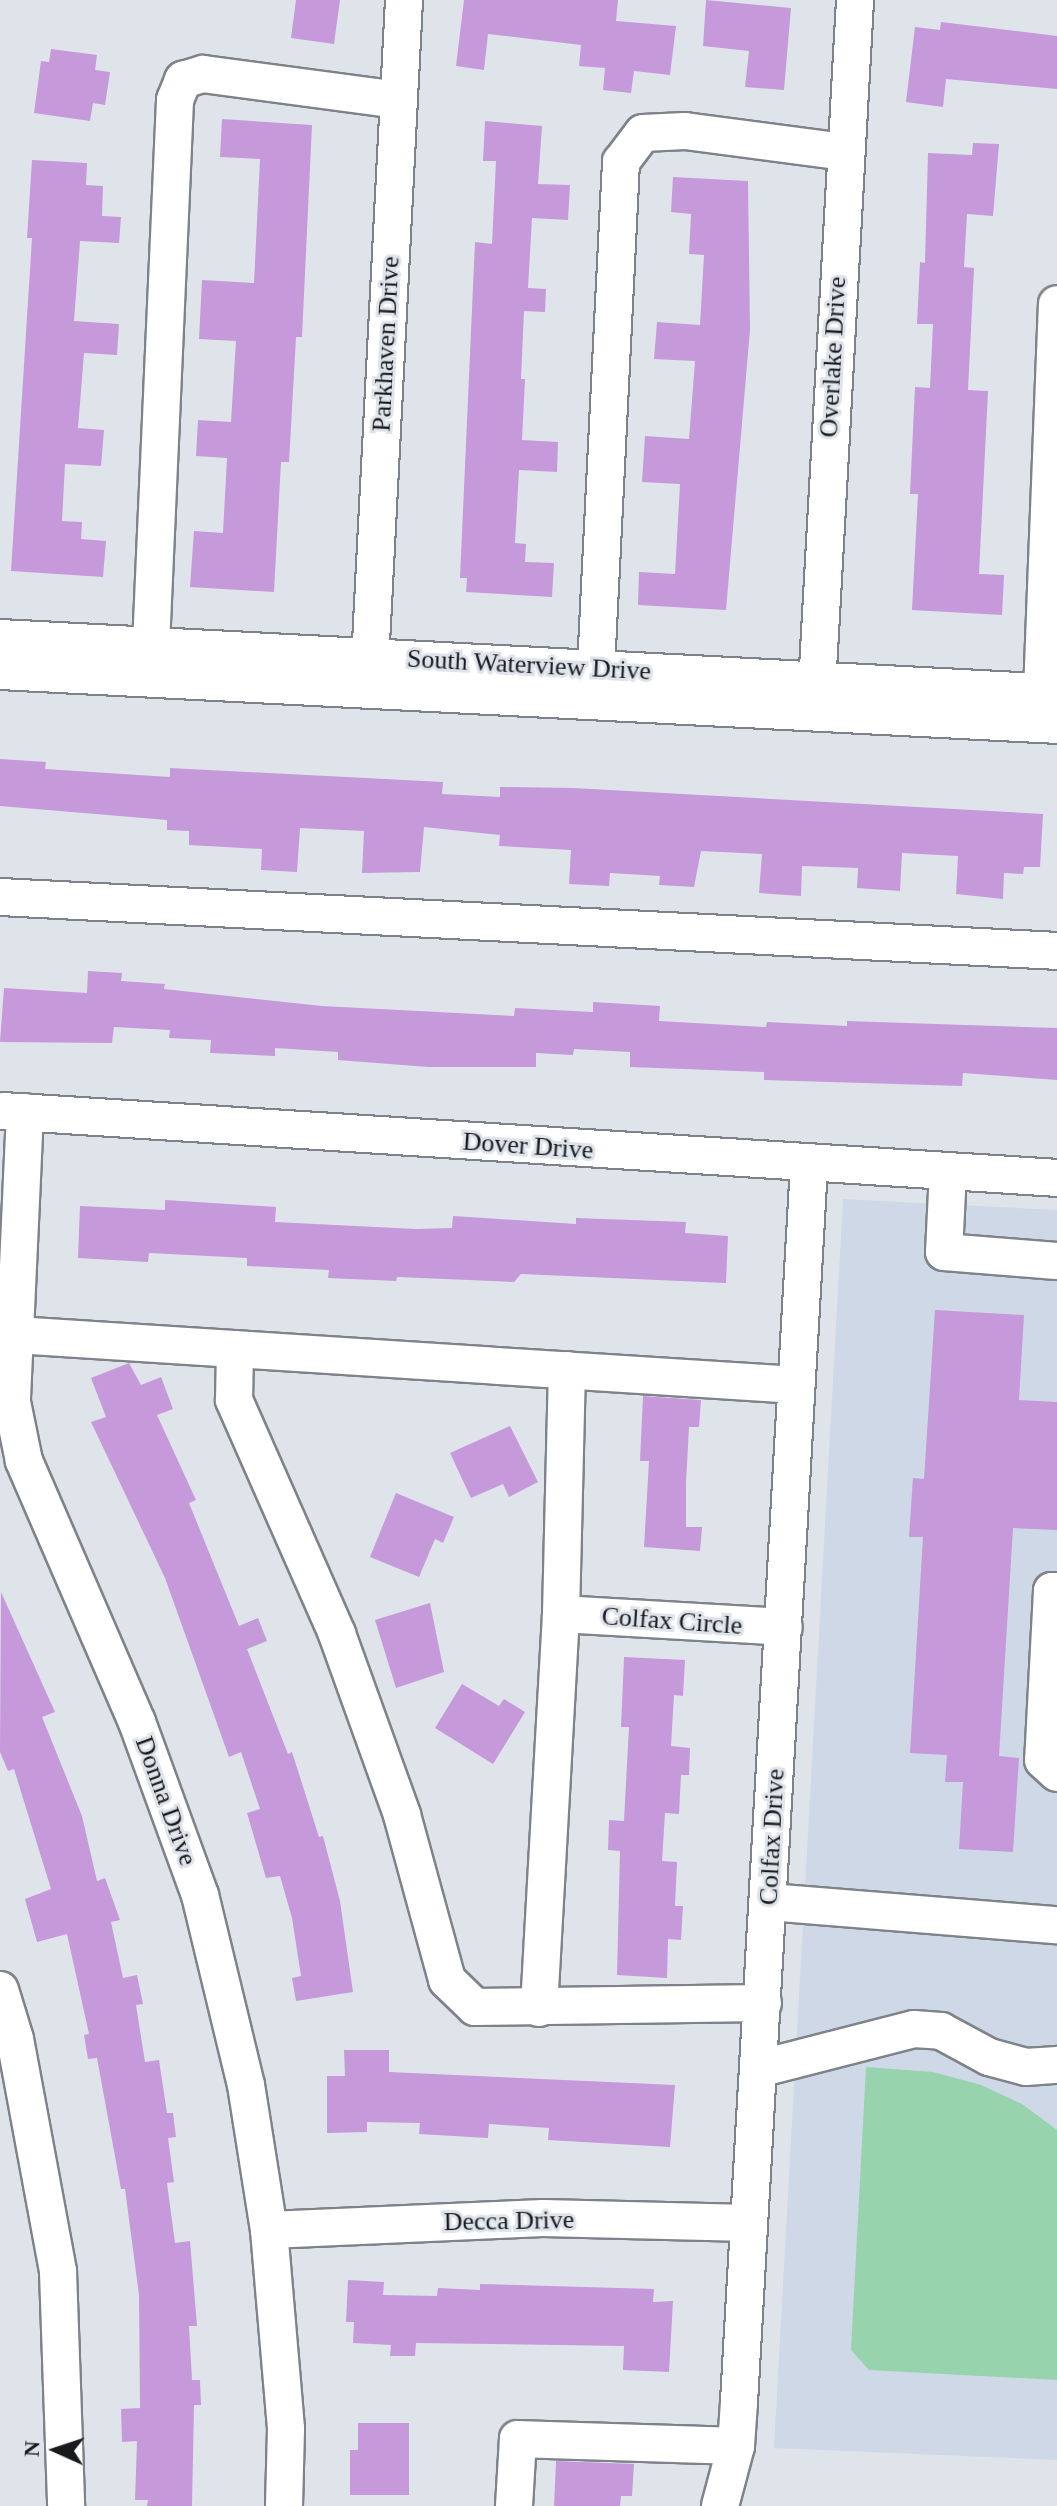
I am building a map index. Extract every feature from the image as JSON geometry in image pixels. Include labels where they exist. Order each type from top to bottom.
[{"type":"street","name":"Parkhaven Drive","points":[[370,673],[404,0]]},
{"type":"street","name":"Overlake Drive","points":[[816,697],[855,0]]},
{"type":"street","points":[[151,646],[175,100],[183,80],[203,74],[398,100]]},
{"type":"street","points":[[596,668],[621,162],[643,133],[685,131],[845,152]]},
{"type":"street","points":[[1049,693],[1057,304]]},
{"type":"street","name":"South Waterview Drive","points":[[0,638],[151,646],[370,673],[816,697],[1049,693]]},
{"type":"street","name":"South Waterview Drive","points":[[0,671],[370,673],[596,668],[1057,725]]},
{"type":"street","points":[[0,897],[1057,951]]},
{"type":"street","name":"Dover Drive","points":[[12,1111],[809,1165],[1057,1178]]},
{"type":"street","name":"Donna Drive","points":[[12,1111],[7,1334],[12,1402],[24,1461],[137,1722],[200,1895],[246,2085],[269,2230],[286,2429],[284,2506]]},
{"type":"street","name":"Colfax Drive","points":[[720,2506],[736,2446],[809,1165]]},
{"type":"street","points":[[948,1171],[944,1252],[1057,1261]]},
{"type":"street","points":[[7,1334],[796,1385]]},
{"type":"street","points":[[235,1349],[234,1400],[337,1634],[402,1815],[447,1980],[475,2007],[763,2003]]},
{"type":"street","points":[[539,2008],[561,1614],[567,1370]]},
{"type":"street","points":[[1057,1591],[1052,1591],[1043,1760],[1057,1773]]},
{"type":"street","name":"Colfax Circle","points":[[561,1614],[784,1627]]},
{"type":"street","points":[[768,1902],[1057,1925]]},
{"type":"street","points":[[0,1990],[15,2039],[58,2272],[66,2506]]},
{"type":"street","points":[[758,2069],[914,2029],[941,2031],[989,2057],[1026,2067],[1057,2065]]},
{"type":"street","name":"Decca Drive","points":[[269,2230],[543,2218],[749,2223]]},
{"type":"street","points":[[514,2506],[518,2439],[736,2446]]},
{"type":"shaded area","points":[[843,1199],[1057,1210],[1057,2460],[774,2448]]},
{"type":"green space","points":[[866,2067],[933,2072],[981,2085],[1022,2104],[1057,2130],[1057,2380],[869,2370],[851,2350]]},
{"type":"building","points":[[296,0],[340,0],[334,44],[291,38]]},
{"type":"building","points":[[464,0],[618,0],[616,21],[676,26],[670,75],[634,71],[631,93],[603,90],[605,68],[579,66],[581,45],[488,34],[484,70],[456,66]]},
{"type":"building","points":[[706,0],[791,8],[784,90],[745,87],[749,51],[703,46]]},
{"type":"building","points":[[941,22],[1057,36],[1057,89],[946,79],[943,107],[906,102],[915,27],[940,30]]},
{"type":"building","points":[[51,49],[97,55],[95,70],[110,72],[105,105],[93,103],[90,121],[34,113],[41,61],[49,62]]},
{"type":"building","points":[[222,119],[312,125],[302,337],[296,337],[289,462],[281,462],[274,592],[190,587],[194,531],[223,533],[227,458],[196,456],[198,420],[231,422],[236,341],[199,339],[202,280],[254,283],[260,159],[220,157]]},
{"type":"building","points":[[485,121],[542,126],[538,184],[570,185],[568,220],[532,218],[528,288],[546,289],[545,312],[524,311],[521,379],[525,379],[522,440],[558,442],[557,472],[519,470],[515,543],[526,544],[525,562],[554,563],[552,597],[466,592],[467,578],[460,578],[475,242],[492,244],[496,161],[483,161]]},
{"type":"building","points":[[973,143],[999,144],[993,216],[967,214],[964,267],[974,268],[968,390],[988,391],[979,574],[1004,575],[1002,615],[912,610],[918,494],[910,494],[915,387],[930,388],[933,324],[917,324],[920,262],[925,263],[928,153],[972,155]]},
{"type":"building","points":[[32,160],[87,163],[86,185],[103,186],[102,216],[121,217],[119,243],[80,241],[74,321],[119,324],[117,355],[84,353],[78,428],[104,430],[101,466],[65,464],[62,521],[82,522],[81,539],[106,541],[103,577],[11,571],[32,238],[27,238]]},
{"type":"building","points":[[673,177],[748,181],[750,330],[726,610],[638,605],[639,572],[675,574],[680,484],[642,482],[645,436],[689,439],[695,361],[654,359],[657,322],[700,325],[704,255],[689,254],[691,214],[671,212]]},
{"type":"building","points":[[0,759],[46,762],[45,769],[170,777],[170,768],[443,782],[442,794],[500,797],[500,787],[574,788],[1043,814],[1040,867],[1024,867],[1023,874],[1004,873],[1003,899],[956,894],[958,856],[902,853],[900,891],[857,888],[858,868],[802,866],[801,896],[759,893],[762,854],[701,851],[694,887],[659,885],[660,876],[610,873],[609,886],[569,884],[571,850],[499,846],[500,835],[424,827],[420,872],[362,873],[364,831],[300,828],[297,872],[261,870],[262,849],[189,845],[189,831],[167,830],[167,820],[0,806]]},
{"type":"building","points":[[88,971],[122,973],[121,981],[165,984],[164,989],[322,1006],[514,1016],[515,1008],[593,1012],[593,1002],[660,1006],[659,1021],[766,1027],[767,1022],[847,1026],[847,1021],[1057,1028],[1057,1080],[963,1073],[962,1086],[764,1080],[764,1072],[630,1067],[630,1052],[574,1049],[573,1055],[536,1053],[536,1067],[428,1067],[338,1060],[338,1052],[275,1048],[275,1056],[210,1053],[211,1040],[169,1038],[170,1030],[114,1027],[112,1043],[0,1042],[4,988],[87,993]]},
{"type":"building","points":[[165,1200],[276,1207],[275,1222],[416,1229],[452,1228],[453,1216],[576,1224],[576,1218],[686,1222],[685,1233],[728,1236],[726,1283],[521,1274],[514,1282],[397,1277],[396,1281],[328,1278],[329,1270],[247,1266],[247,1258],[149,1253],[148,1262],[78,1258],[80,1206],[165,1210]]},
{"type":"building","points":[[935,1310],[1024,1315],[1019,1400],[1057,1402],[1057,1530],[1013,1528],[999,1756],[1019,1758],[1013,1852],[959,1849],[963,1782],[945,1782],[947,1755],[910,1753],[923,1537],[909,1537],[913,1478],[924,1479]]},
{"type":"building","points":[[129,1363],[141,1385],[161,1377],[173,1409],[157,1415],[196,1500],[189,1503],[239,1626],[258,1618],[267,1641],[247,1649],[288,1754],[292,1752],[319,1837],[323,1836],[340,1901],[353,1992],[296,2001],[292,1978],[301,1976],[292,1918],[280,1876],[266,1878],[247,1813],[260,1809],[241,1752],[229,1757],[165,1578],[91,1422],[106,1417],[91,1378]]},
{"type":"building","points":[[643,1396],[701,1400],[699,1427],[689,1427],[686,1483],[686,1527],[702,1527],[700,1551],[644,1547],[649,1461],[640,1461]]},
{"type":"building","points":[[510,1426],[538,1482],[509,1497],[503,1484],[471,1498],[450,1453]]},
{"type":"building","points":[[396,1493],[454,1517],[443,1543],[435,1539],[419,1577],[370,1557]]},
{"type":"building","points":[[1,1592],[55,1712],[42,1717],[82,1816],[97,1881],[105,1878],[120,1920],[111,1922],[123,1978],[137,1975],[143,2004],[136,2005],[145,2062],[159,2060],[167,2113],[173,2113],[176,2137],[168,2138],[174,2182],[167,2183],[175,2243],[190,2241],[197,2326],[189,2326],[192,2380],[200,2380],[201,2405],[194,2405],[192,2506],[147,2506],[148,2500],[135,2500],[137,2441],[122,2442],[121,2409],[140,2408],[139,2295],[125,2189],[121,2189],[97,2058],[88,2059],[84,2035],[89,2034],[67,1934],[37,1942],[25,1899],[51,1889],[14,1769],[8,1771],[0,1752]]},
{"type":"building","points":[[430,1603],[444,1672],[396,1688],[375,1620]]},
{"type":"building","points":[[624,1657],[685,1660],[683,1696],[674,1695],[671,1746],[690,1748],[689,1775],[681,1775],[679,1814],[665,1813],[662,1861],[677,1862],[675,1906],[683,1906],[681,1940],[668,1939],[667,1978],[617,1975],[620,1851],[608,1850],[609,1820],[624,1821],[629,1727],[621,1727]]},
{"type":"building","points":[[462,1684],[499,1706],[504,1699],[525,1712],[493,1764],[435,1728]]},
{"type":"building","points":[[344,2050],[389,2050],[389,2072],[675,2085],[670,2147],[548,2140],[549,2128],[489,2124],[488,2138],[419,2134],[420,2123],[367,2122],[367,2132],[327,2133],[327,2076],[345,2076]]},
{"type":"building","points":[[348,2280],[384,2282],[383,2295],[437,2296],[438,2288],[480,2290],[480,2284],[654,2289],[653,2302],[673,2301],[669,2372],[623,2370],[624,2346],[416,2343],[415,2356],[390,2356],[391,2345],[353,2343],[354,2322],[346,2322]]},
{"type":"building","points":[[358,2423],[409,2423],[409,2495],[350,2495],[350,2450],[358,2450]]},
{"type":"building","points":[[556,2461],[634,2464],[632,2496],[621,2496],[620,2506],[554,2506]]}]
